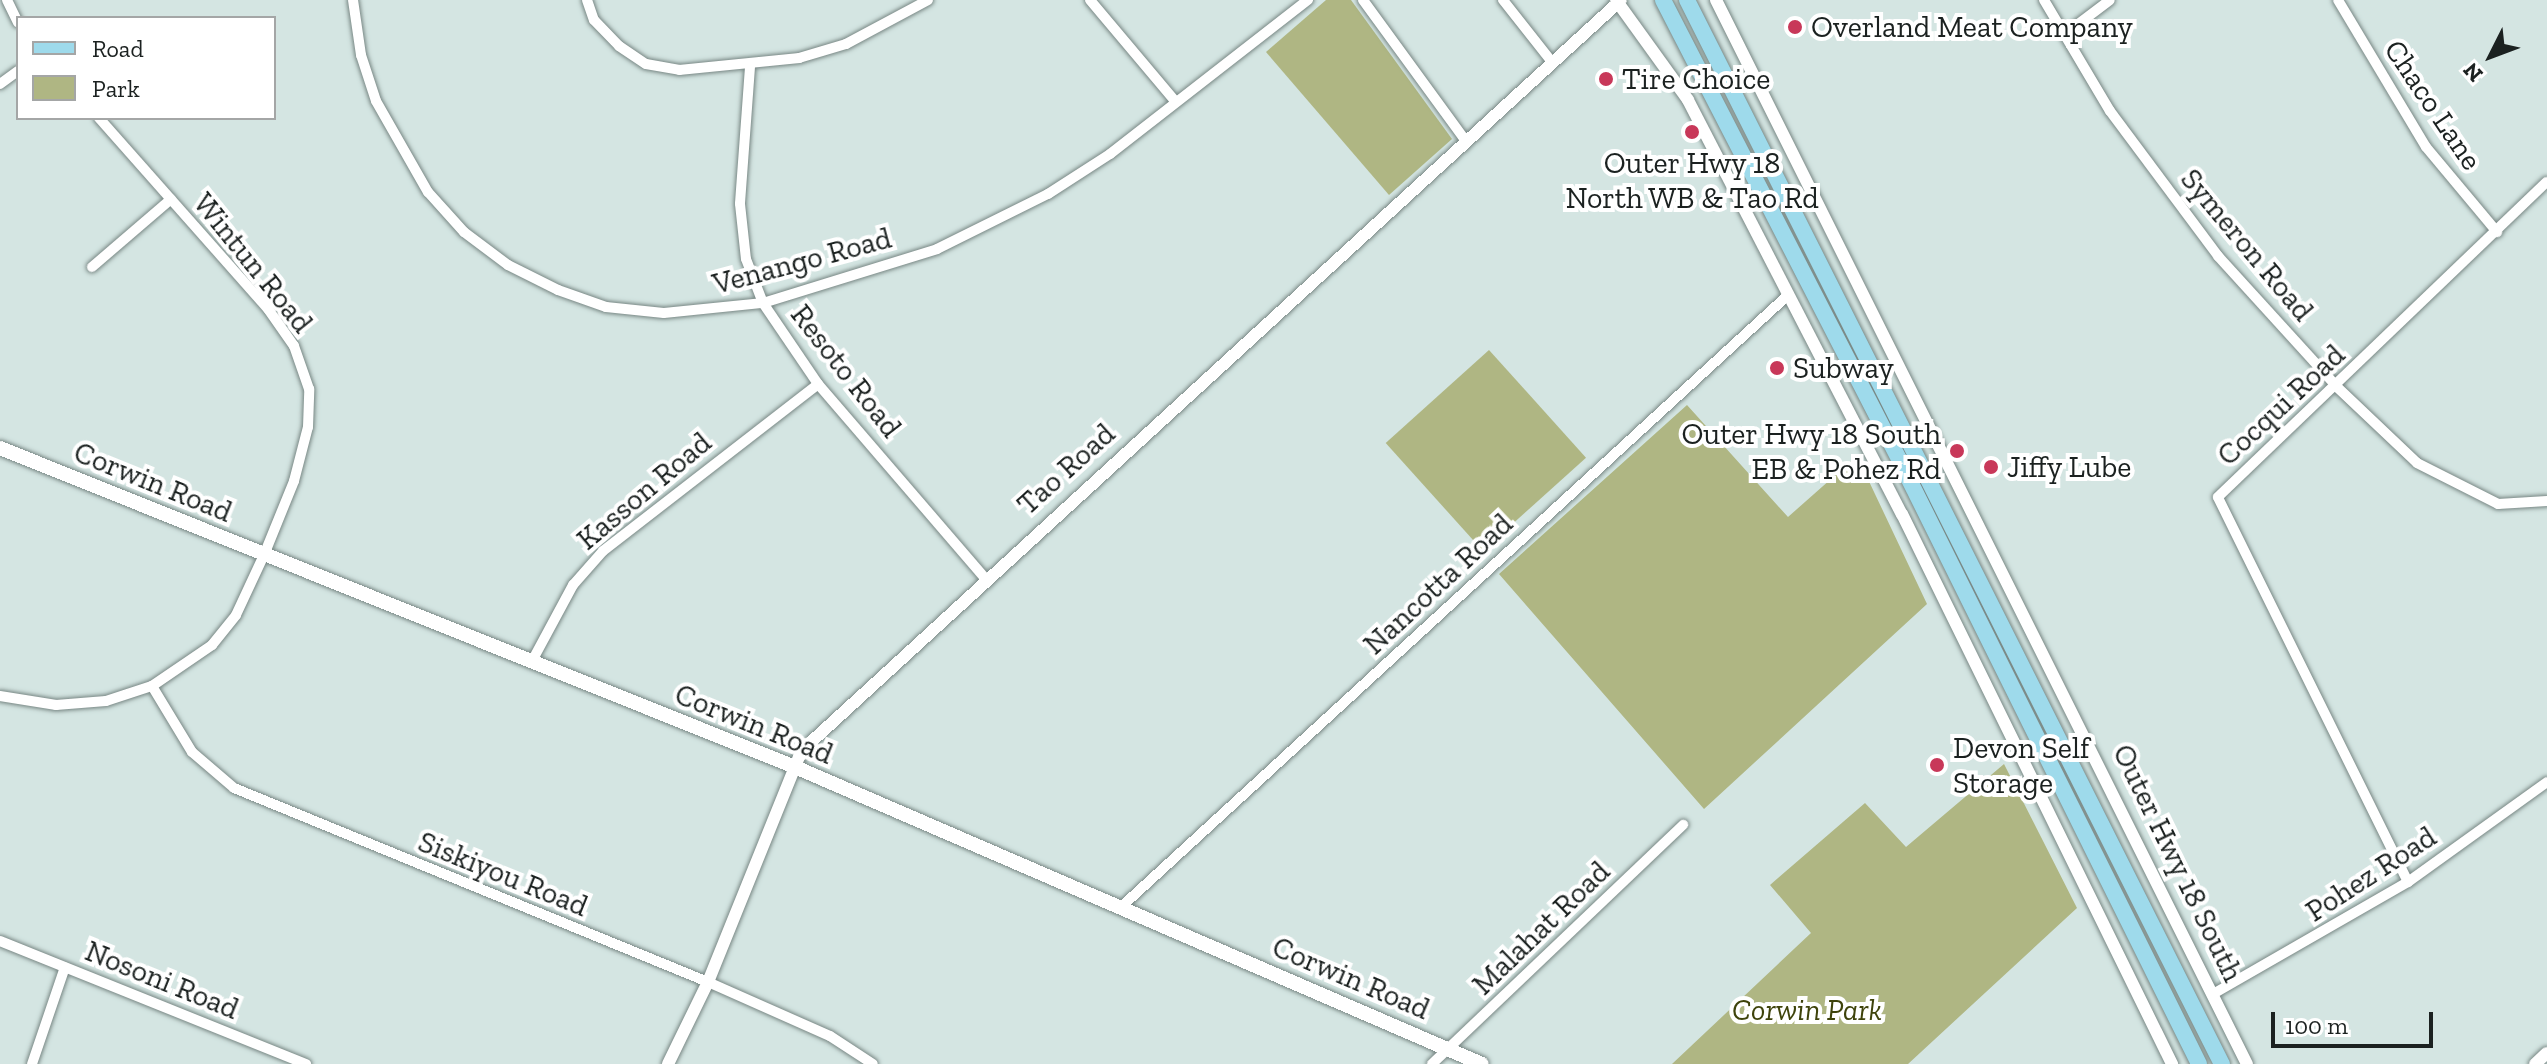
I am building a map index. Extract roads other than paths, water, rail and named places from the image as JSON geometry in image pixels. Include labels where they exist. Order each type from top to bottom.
[{"type":"main road","points":[[1663,0],[1906,473],[2199,1064]]},
{"type":"main road","points":[[1687,0],[2222,1064]]},
{"type":"main road","name":"Corwin Road","points":[[0,448],[795,767],[1482,1064]]},
{"type":"street","points":[[7,0],[16,19]]},
{"type":"street","name":"Venango Road","points":[[353,0],[361,55],[397,146],[428,192],[475,241],[558,290],[606,307],[664,313],[763,303],[951,242],[1048,194],[1176,102],[1308,0]]},
{"type":"street","points":[[587,0],[594,20],[619,46],[646,64],[679,70],[750,67],[846,44],[928,0]]},
{"type":"street","points":[[1090,0],[1176,102]]},
{"type":"street","points":[[1363,0],[1466,141]]},
{"type":"street","points":[[1503,0],[1552,62]]},
{"type":"street","name":"Outer Hwy 18 South","points":[[1716,0],[2247,1064]]},
{"type":"street","name":"Symeron Road","points":[[2044,0],[2110,111],[2218,256],[2337,387],[2417,463],[2498,504],[2547,501]]},
{"type":"street","points":[[2065,34],[2110,0]]},
{"type":"street","name":"Chaco Lane","points":[[2338,0],[2426,147],[2497,232]]},
{"type":"street","points":[[1618,1],[1688,100],[1910,529],[2172,1064]]},
{"type":"street","name":"Tao Road","points":[[668,1064],[708,982],[795,767],[811,742],[985,578],[1618,1]]},
{"type":"street","name":"Resoto Road","points":[[750,67],[740,204],[746,259],[763,303],[818,384],[985,578]]},
{"type":"street","name":"Wintun Road","points":[[0,696],[56,705],[106,701],[152,686],[212,645],[236,615],[264,555],[294,481],[308,427],[309,389],[294,346],[268,309],[101,120]]},
{"type":"street","name":"Cocqui Road","points":[[2408,882],[2218,497],[2337,387],[2547,182]]},
{"type":"street","points":[[92,267],[171,199]]},
{"type":"street","name":"Nancotta Road","points":[[1120,908],[1787,296]]},
{"type":"street","name":"Kasson Road","points":[[531,663],[573,585],[603,551],[818,384]]},
{"type":"street","name":"Siskiyou Road","points":[[152,686],[192,752],[234,788],[708,982],[830,1036],[873,1064]]},
{"type":"street","name":"Pohez Road","points":[[2213,994],[2408,882],[2547,782]]},
{"type":"street","name":"Malahat Road","points":[[1432,1064],[1683,825]]},
{"type":"street","name":"Nosoni Road","points":[[0,941],[285,1060],[306,1064]]},
{"type":"street","points":[[32,1064],[65,967]]},
{"type":"street","points":[[2535,1064],[2547,1053]]},
{"type":"place","name":"Overland Meat Company","points":[[1795,27]]},
{"type":"place","name":"Tire Choice","points":[[1606,79]]},
{"type":"place","name":"Outer Hwy 18 North WB & Tao Rd","points":[[1692,132]]},
{"type":"place","name":"Subway","points":[[1777,368]]},
{"type":"place","name":"Outer Hwy 18 South EB & Pohez Rd","points":[[1957,451]]},
{"type":"place","name":"Jiffy Lube","points":[[1991,467]]},
{"type":"place","name":"Devon Self Storage","points":[[1937,765]]},
{"type":"park label","name":"Corwin Park","points":[[1807,1010]]}]
